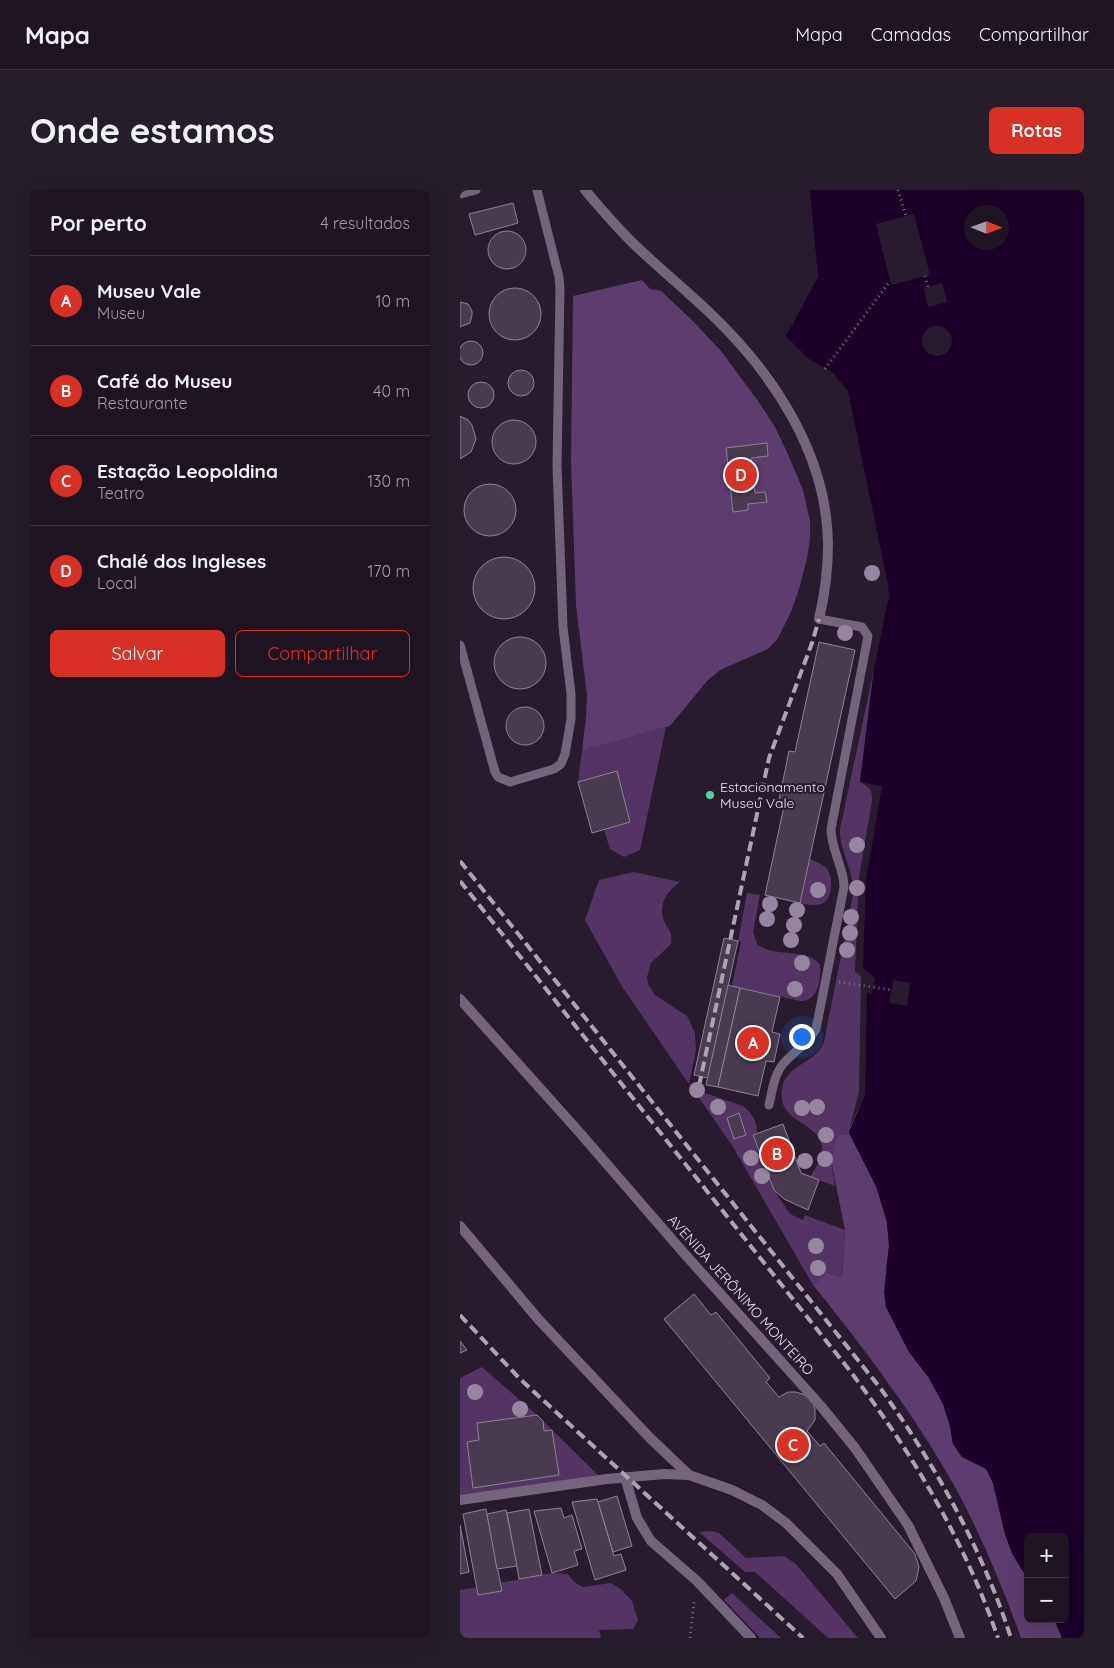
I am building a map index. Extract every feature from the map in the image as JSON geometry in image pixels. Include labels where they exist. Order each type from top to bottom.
[{"type":"street","points":[[585,190],[605,215],[636,247],[712,314],[733,336],[770,383],[801,432],[812,459],[826,514],[827,571],[819,619]]},
{"type":"street","name":"AVENIDA JERÔNIMO MONTEIRO","points":[[460,999],[820,1404],[855,1448],[908,1525],[944,1598],[960,1638]]},
{"type":"street","points":[[460,1226],[538,1320],[650,1438],[689,1475]]},
{"type":"street","points":[[460,1500],[588,1481],[664,1474],[689,1475],[732,1490],[762,1505],[786,1523],[837,1574],[881,1638]]},
{"type":"street","points":[[626,1477],[637,1518],[644,1532],[659,1550],[697,1582],[751,1638]]},
{"type":"lane","points":[[460,194],[476,190]]},
{"type":"lane","points":[[460,645],[498,777],[510,782],[557,767],[564,759],[572,707],[563,627],[557,466],[560,289],[537,190]]},
{"type":"lane","points":[[769,1105],[774,1081],[782,1064],[808,1040],[816,1029],[844,887],[843,872],[833,847],[831,829],[868,636],[862,627],[819,619]]},
{"type":"path","points":[[898,190],[906,216]]},
{"type":"path","points":[[925,276],[928,287]]},
{"type":"path","points":[[825,369],[890,282]]},
{"type":"path","points":[[836,981],[892,990]]},
{"type":"path","points":[[690,1638],[697,1582]]},
{"type":"shaded area","points":[[810,190],[1084,190],[1084,1638],[1062,1638],[1056,1623],[1069,1623],[1069,1533],[1024,1533],[1024,1573],[1012,1553],[1005,1534],[993,1483],[986,1469],[962,1457],[953,1444],[943,1404],[929,1378],[909,1352],[886,1307],[884,1292],[889,1246],[887,1222],[876,1186],[849,1132],[865,1094],[867,993],[872,994],[875,978],[863,968],[866,881],[882,786],[860,782],[874,669],[889,596],[888,585],[848,391],[832,372],[809,359],[786,336],[818,277]]},
{"type":"shaded area","points":[[642,280],[650,289],[661,291],[721,351],[775,427],[803,490],[810,521],[810,540],[800,586],[791,612],[778,638],[768,649],[720,670],[707,681],[670,726],[582,751],[587,696],[576,605],[571,461],[573,296]]},
{"type":"shaded area","points":[[874,669],[860,782],[870,789],[872,801],[859,877],[855,971],[861,977],[859,1092],[850,1127],[865,1094],[868,1171],[850,1135],[837,1135],[831,1160],[835,1186],[810,1177],[820,1160],[822,1147],[818,1137],[786,1110],[782,1100],[782,1088],[785,1079],[791,1072],[820,1050],[824,1042],[853,895],[852,878],[842,846],[840,829]]},
{"type":"shaded area","points":[[666,727],[640,850],[624,857],[610,849],[604,830],[630,822],[617,772],[578,782],[582,751]]},
{"type":"shaded area","points":[[810,859],[825,867],[831,877],[828,898],[822,904],[800,903]]},
{"type":"shaded area","points":[[634,872],[680,882],[667,895],[662,911],[671,935],[671,944],[651,963],[647,977],[648,984],[655,995],[687,1016],[695,1033],[696,1050],[689,1084],[623,988],[585,920],[599,880]]},
{"type":"shaded area","points":[[747,893],[760,895],[753,932],[757,944],[772,951],[808,956],[820,965],[819,984],[811,998],[800,1001],[732,986],[741,942],[738,941]]},
{"type":"shaded area","points":[[693,1089],[743,1106],[752,1115],[757,1129],[757,1133],[753,1135],[774,1190],[790,1214],[803,1220],[805,1215],[845,1230],[842,1278],[826,1272],[813,1285],[733,1147]],"holes":[[[738,1114],[746,1135],[734,1139],[727,1118]]]},
{"type":"shaded area","points":[[837,1135],[850,1135],[876,1186],[887,1222],[889,1246],[886,1269],[886,1307],[909,1352],[929,1378],[943,1404],[953,1444],[962,1457],[986,1468],[993,1483],[1005,1534],[1012,1553],[1024,1573],[1024,1623],[1056,1623],[1062,1638],[1021,1638],[986,1549],[945,1470],[892,1388],[813,1285],[826,1272],[842,1278],[845,1230],[831,1160]]},
{"type":"shaded area","points":[[482,1367],[537,1415],[599,1476],[460,1497],[460,1378]]},
{"type":"shaded area","points":[[711,1531],[719,1533],[746,1558],[784,1556],[796,1564],[858,1638],[828,1638],[755,1572],[745,1572],[699,1532]]},
{"type":"shaded area","points":[[552,1573],[568,1574],[574,1582],[583,1587],[611,1583],[622,1590],[632,1601],[638,1620],[633,1629],[599,1630],[601,1638],[460,1638],[460,1590],[477,1587],[479,1595],[501,1591],[500,1583]]},
{"type":"shaded area","points":[[732,1593],[781,1638],[760,1638],[724,1600]]},
{"type":"pier","points":[[914,214],[930,275],[891,285],[876,224]]},
{"type":"pier","points":[[942,283],[947,302],[928,307],[924,288]]},
{"type":"pier","points":[[937,326],[948,330],[952,341],[948,352],[937,356],[926,352],[922,341],[926,330]]},
{"type":"pier","points":[[893,980],[910,983],[907,1006],[889,1003]]},
{"type":"building","points":[[513,203],[518,223],[475,235],[469,214]]},
{"type":"building","points":[[507,231],[521,236],[526,250],[521,264],[507,269],[493,264],[488,250],[493,236]]},
{"type":"building","points":[[515,288],[525,290],[533,296],[539,304],[541,314],[539,324],[533,332],[525,338],[515,340],[505,338],[497,332],[491,324],[489,314],[491,304],[497,296],[505,290]]},
{"type":"building","points":[[460,302],[468,304],[472,315],[470,323],[460,327]]},
{"type":"building","points":[[471,341],[480,344],[483,353],[480,362],[471,365],[462,362],[459,353],[462,344]]},
{"type":"building","points":[[521,370],[530,374],[534,383],[530,392],[521,396],[512,392],[508,383],[512,374]]},
{"type":"building","points":[[481,382],[490,386],[494,395],[490,404],[481,408],[472,404],[468,395],[472,386]]},
{"type":"building","points":[[460,416],[468,420],[472,425],[476,439],[471,452],[460,459]]},
{"type":"building","points":[[518,420],[530,426],[535,433],[535,451],[530,458],[523,463],[510,464],[502,461],[495,454],[492,438],[495,430],[502,423]]},
{"type":"building","points":[[767,443],[768,456],[751,458],[755,493],[765,492],[767,502],[748,504],[748,510],[733,512],[726,448]]},
{"type":"building","points":[[490,484],[500,486],[508,492],[514,500],[516,510],[514,520],[508,528],[500,534],[490,536],[480,534],[472,528],[466,520],[464,510],[466,500],[472,492],[480,486]]},
{"type":"building","points":[[504,557],[516,560],[526,566],[532,576],[535,588],[532,600],[526,610],[516,616],[504,619],[492,616],[482,610],[476,600],[473,588],[476,576],[482,566],[492,560]]},
{"type":"building","points":[[520,637],[530,639],[538,645],[544,653],[546,663],[544,673],[538,681],[530,687],[520,689],[510,687],[502,681],[496,673],[494,663],[496,653],[502,645],[510,639]]},
{"type":"building","points":[[819,642],[855,650],[800,903],[765,895],[784,806],[778,805],[789,751],[795,752]]},
{"type":"building","points":[[525,707],[539,712],[544,726],[539,740],[525,745],[511,740],[506,726],[511,712]]},
{"type":"building","points":[[617,771],[630,822],[592,833],[578,782]]},
{"type":"building","points":[[724,938],[738,941],[708,1078],[694,1075]]},
{"type":"building","points":[[728,985],[740,988],[718,1087],[706,1085]]},
{"type":"building","points":[[740,988],[780,997],[772,1032],[780,1034],[774,1062],[766,1061],[758,1096],[718,1087]]},
{"type":"building","points":[[739,1113],[746,1135],[734,1139],[727,1118]]},
{"type":"building","points":[[783,1124],[801,1173],[819,1180],[808,1210],[784,1199],[774,1190],[753,1135]]},
{"type":"building","points":[[694,1294],[711,1315],[716,1312],[770,1378],[766,1382],[779,1397],[788,1392],[796,1392],[805,1395],[813,1403],[815,1420],[807,1431],[820,1446],[824,1443],[915,1554],[919,1567],[916,1581],[895,1599],[664,1319]]},
{"type":"building","points":[[460,1341],[467,1350],[460,1353]]},
{"type":"building","points":[[537,1415],[543,1421],[544,1431],[552,1430],[559,1475],[473,1488],[467,1442],[479,1440],[477,1423]]},
{"type":"building","points":[[617,1496],[632,1546],[613,1552],[598,1502]]},
{"type":"building","points":[[597,1499],[614,1556],[621,1554],[626,1570],[595,1580],[572,1502]]},
{"type":"building","points":[[561,1508],[564,1518],[572,1515],[582,1549],[574,1551],[578,1565],[552,1573],[534,1511]]},
{"type":"building","points":[[486,1509],[502,1591],[478,1595],[463,1514]]},
{"type":"building","points":[[529,1509],[542,1575],[519,1579],[507,1513]]},
{"type":"building","points":[[506,1510],[517,1566],[497,1569],[487,1514]]},
{"type":"building","points":[[460,1525],[469,1572],[460,1574]]},
{"type":"railway","points":[[699,1086],[769,758],[812,643],[819,619]]},
{"type":"railway","points":[[460,861],[881,1389],[920,1447],[955,1508],[986,1572],[1011,1638]]},
{"type":"railway","points":[[460,881],[870,1398],[913,1463],[952,1530],[969,1565],[998,1638]]},
{"type":"railway","points":[[460,1315],[520,1379],[803,1638]]},
{"type":"place","name":"Chalé dos Ingleses","points":[[741,475]]},
{"type":"place","name":"Estacionamento Museu Vale","points":[[710,795]]},
{"type":"place","name":"Museu Vale","points":[[753,1043]]},
{"type":"place","name":"Café do Museu","points":[[777,1154]]},
{"type":"place","name":"Estação Leopoldina","points":[[793,1445]]}]
